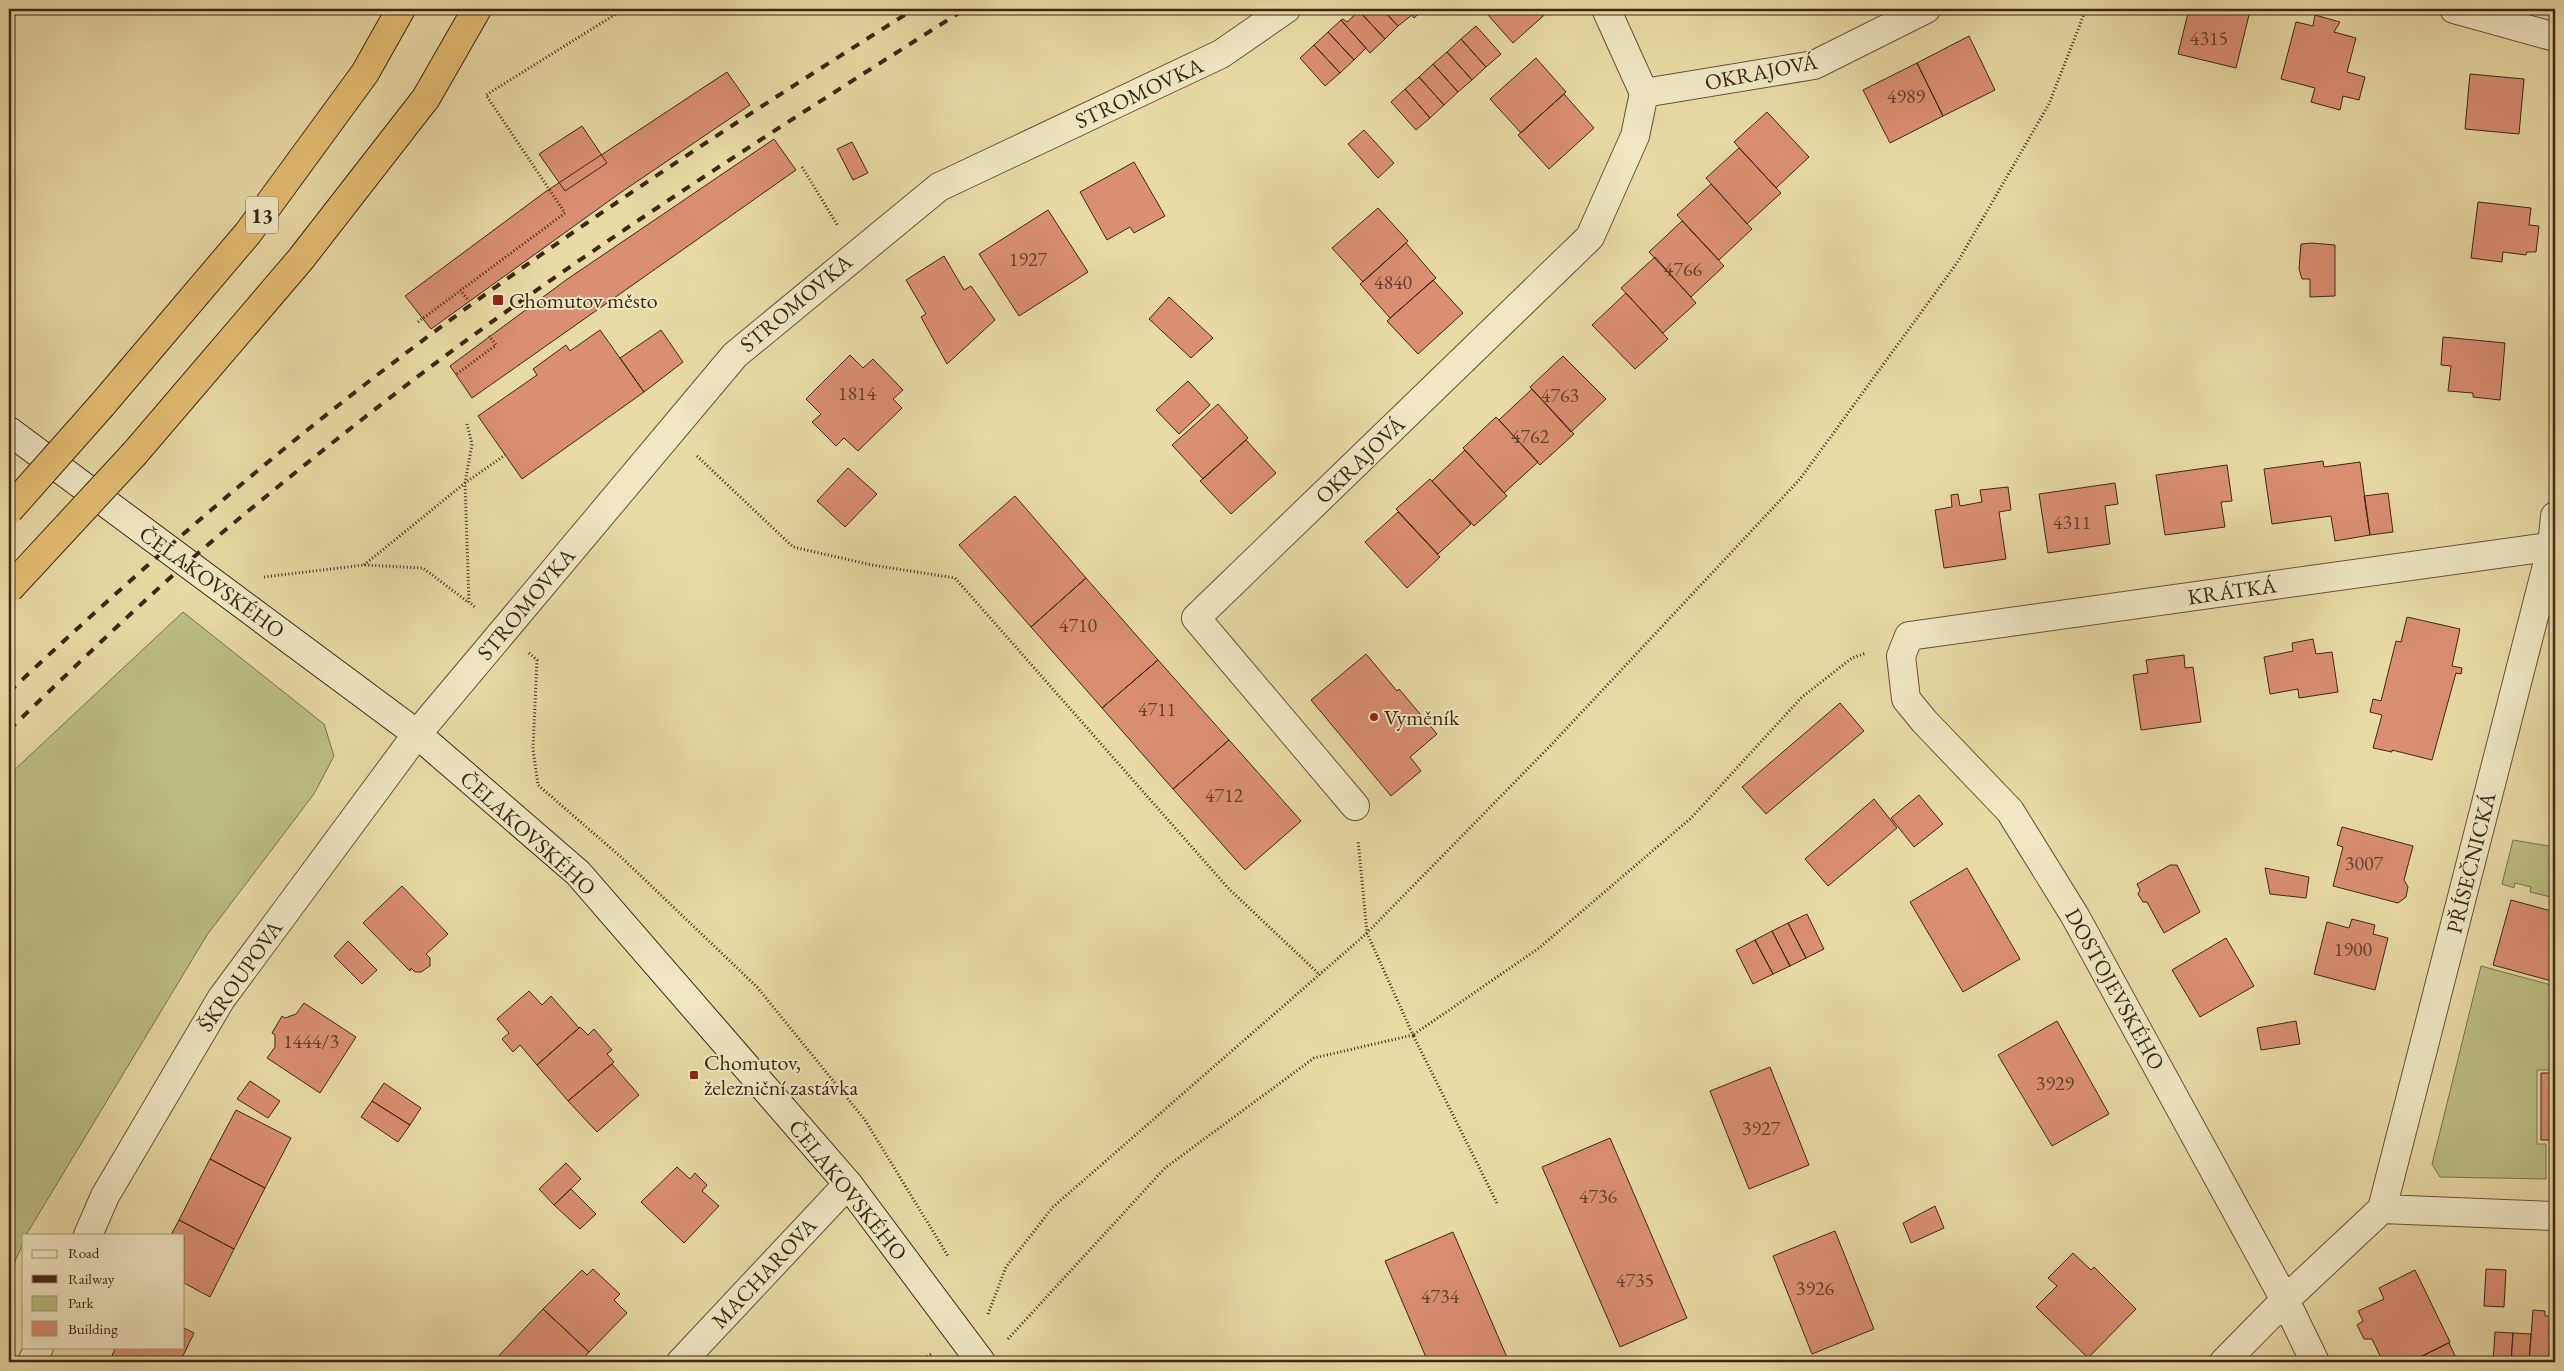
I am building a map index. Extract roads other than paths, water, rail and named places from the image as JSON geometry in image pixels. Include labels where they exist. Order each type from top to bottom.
[{"type":"highway","name":"13","points":[[9,510],[102,405],[248,233],[365,73],[401,9]]},
{"type":"highway","name":"13","points":[[9,589],[135,454],[300,260],[426,98],[477,9]]},
{"type":"street","name":"STROMOVKA","points":[[417,734],[735,355],[855,254],[939,187],[1221,54],[1286,9]]},
{"type":"street","points":[[1606,9],[1644,92]]},
{"type":"street","name":"OKRAJOVÁ","points":[[1355,806],[1196,618],[1590,237],[1635,136],[1644,92],[1814,65],[1926,9]]},
{"type":"street","points":[[2454,9],[2555,37]]},
{"type":"street","name":"ČELAKOVSKÉHO","points":[[17,437],[417,734],[578,873],[848,1184],[981,1362]]},
{"type":"street","name":"PŘÍSEČNICKÁ","points":[[2382,1209],[2554,546],[2555,516]]},
{"type":"street","name":"KRÁTKÁ","points":[[1908,636],[2554,546]]},
{"type":"street","name":"DOSTOJEVSKÉHO","points":[[1908,636],[1901,656],[1906,699],[1924,721],[2010,811],[2075,916],[2285,1300],[2315,1362]]},
{"type":"street","name":"ŠKROUPOVA","points":[[88,1234],[105,1196],[220,999],[417,734]]},
{"type":"street","name":"MACHAROVA","points":[[681,1362],[848,1184]]},
{"type":"street","points":[[2224,1362],[2285,1300],[2382,1209],[2555,1216]]},
{"type":"street","points":[[32,1362],[39,1348]]},
{"type":"railway","points":[[9,692],[138,573],[271,459],[429,335],[565,238],[703,144],[914,9]]},
{"type":"railway","points":[[9,730],[177,572],[268,495],[403,388],[507,311],[677,195],[965,9]]},
{"type":"place","name":"Chomutov město","points":[[498,300]]},
{"type":"place","name":"Vyměník","points":[[1374,717]]},
{"type":"place","name":"Chomutov, železniční zastávka","points":[[694,1075]]}]
